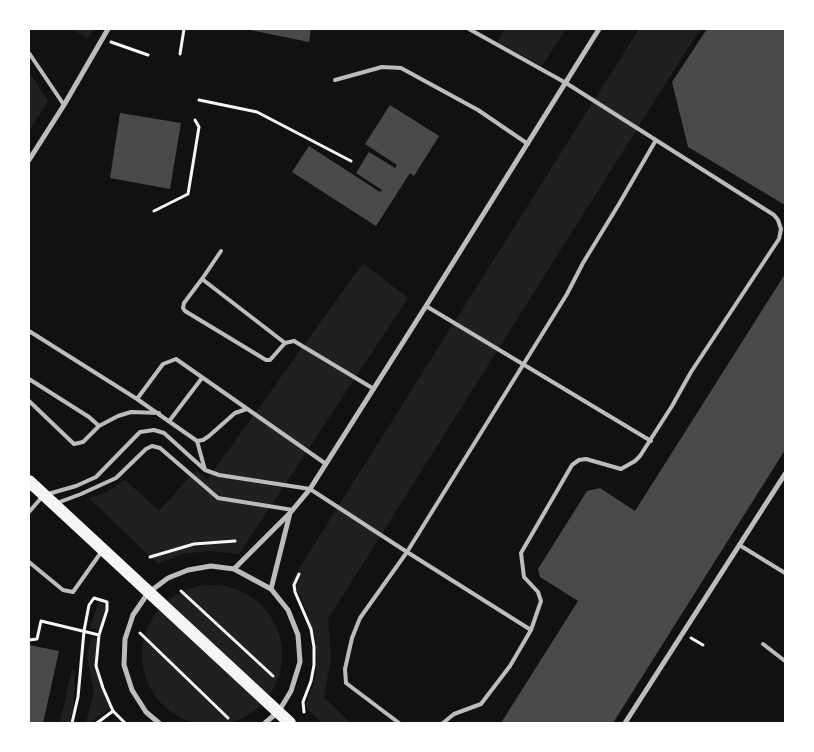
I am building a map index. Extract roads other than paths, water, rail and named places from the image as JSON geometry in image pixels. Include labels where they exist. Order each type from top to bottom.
[{"type":"main road","points":[[29,481],[290,723]]},
{"type":"street","points":[[29,160],[64,105],[108,29]]},
{"type":"street","points":[[234,570],[310,489],[599,29]]},
{"type":"street","points":[[625,723],[741,546],[785,474]]},
{"type":"street","points":[[271,589],[291,511]]},
{"type":"street","points":[[159,723],[146,712],[132,690],[124,665],[125,639],[133,615],[148,593],[168,578],[188,570],[211,566],[234,570],[271,589],[288,610],[298,635],[300,662],[291,691],[279,711],[265,723]]},
{"type":"lane","points":[[442,723],[454,714],[481,704],[510,666],[531,630],[541,601],[538,592],[524,577],[521,553],[572,465],[579,460],[586,459],[620,469],[635,461],[651,441],[691,372],[772,251],[781,229],[774,215],[566,84],[469,29]]},
{"type":"lane","points":[[29,54],[64,105]]},
{"type":"lane","points":[[335,80],[382,67],[401,68],[478,110],[528,144]]},
{"type":"lane","points":[[399,723],[346,683],[344,675],[352,638],[360,618],[407,552],[567,294],[583,263],[656,140]]},
{"type":"lane","points":[[221,251],[184,303],[183,308],[185,311],[266,360],[270,360],[286,343],[291,341],[298,342],[374,389]]},
{"type":"lane","points":[[202,279],[286,343]]},
{"type":"lane","points":[[426,306],[651,441]]},
{"type":"lane","points":[[29,330],[160,413],[197,440],[203,440],[235,413],[247,409]]},
{"type":"lane","points":[[137,399],[163,364],[176,359],[326,464]]},
{"type":"lane","points":[[170,420],[202,378]]},
{"type":"lane","points":[[29,379],[89,417],[99,426]]},
{"type":"lane","points":[[29,401],[74,444],[83,442],[99,426],[118,416],[131,412],[160,413]]},
{"type":"lane","points":[[29,512],[44,495],[76,486],[96,477],[140,432],[154,430],[164,433],[205,470],[219,475],[310,489],[531,630]]},
{"type":"lane","points":[[197,440],[205,470]]},
{"type":"lane","points":[[53,504],[116,478],[152,446],[160,448],[218,498],[291,511]]},
{"type":"lane","points":[[741,546],[785,573]]},
{"type":"lane","points":[[29,562],[63,590],[74,592],[102,550]]},
{"type":"lane","points":[[764,644],[785,661]]}]
